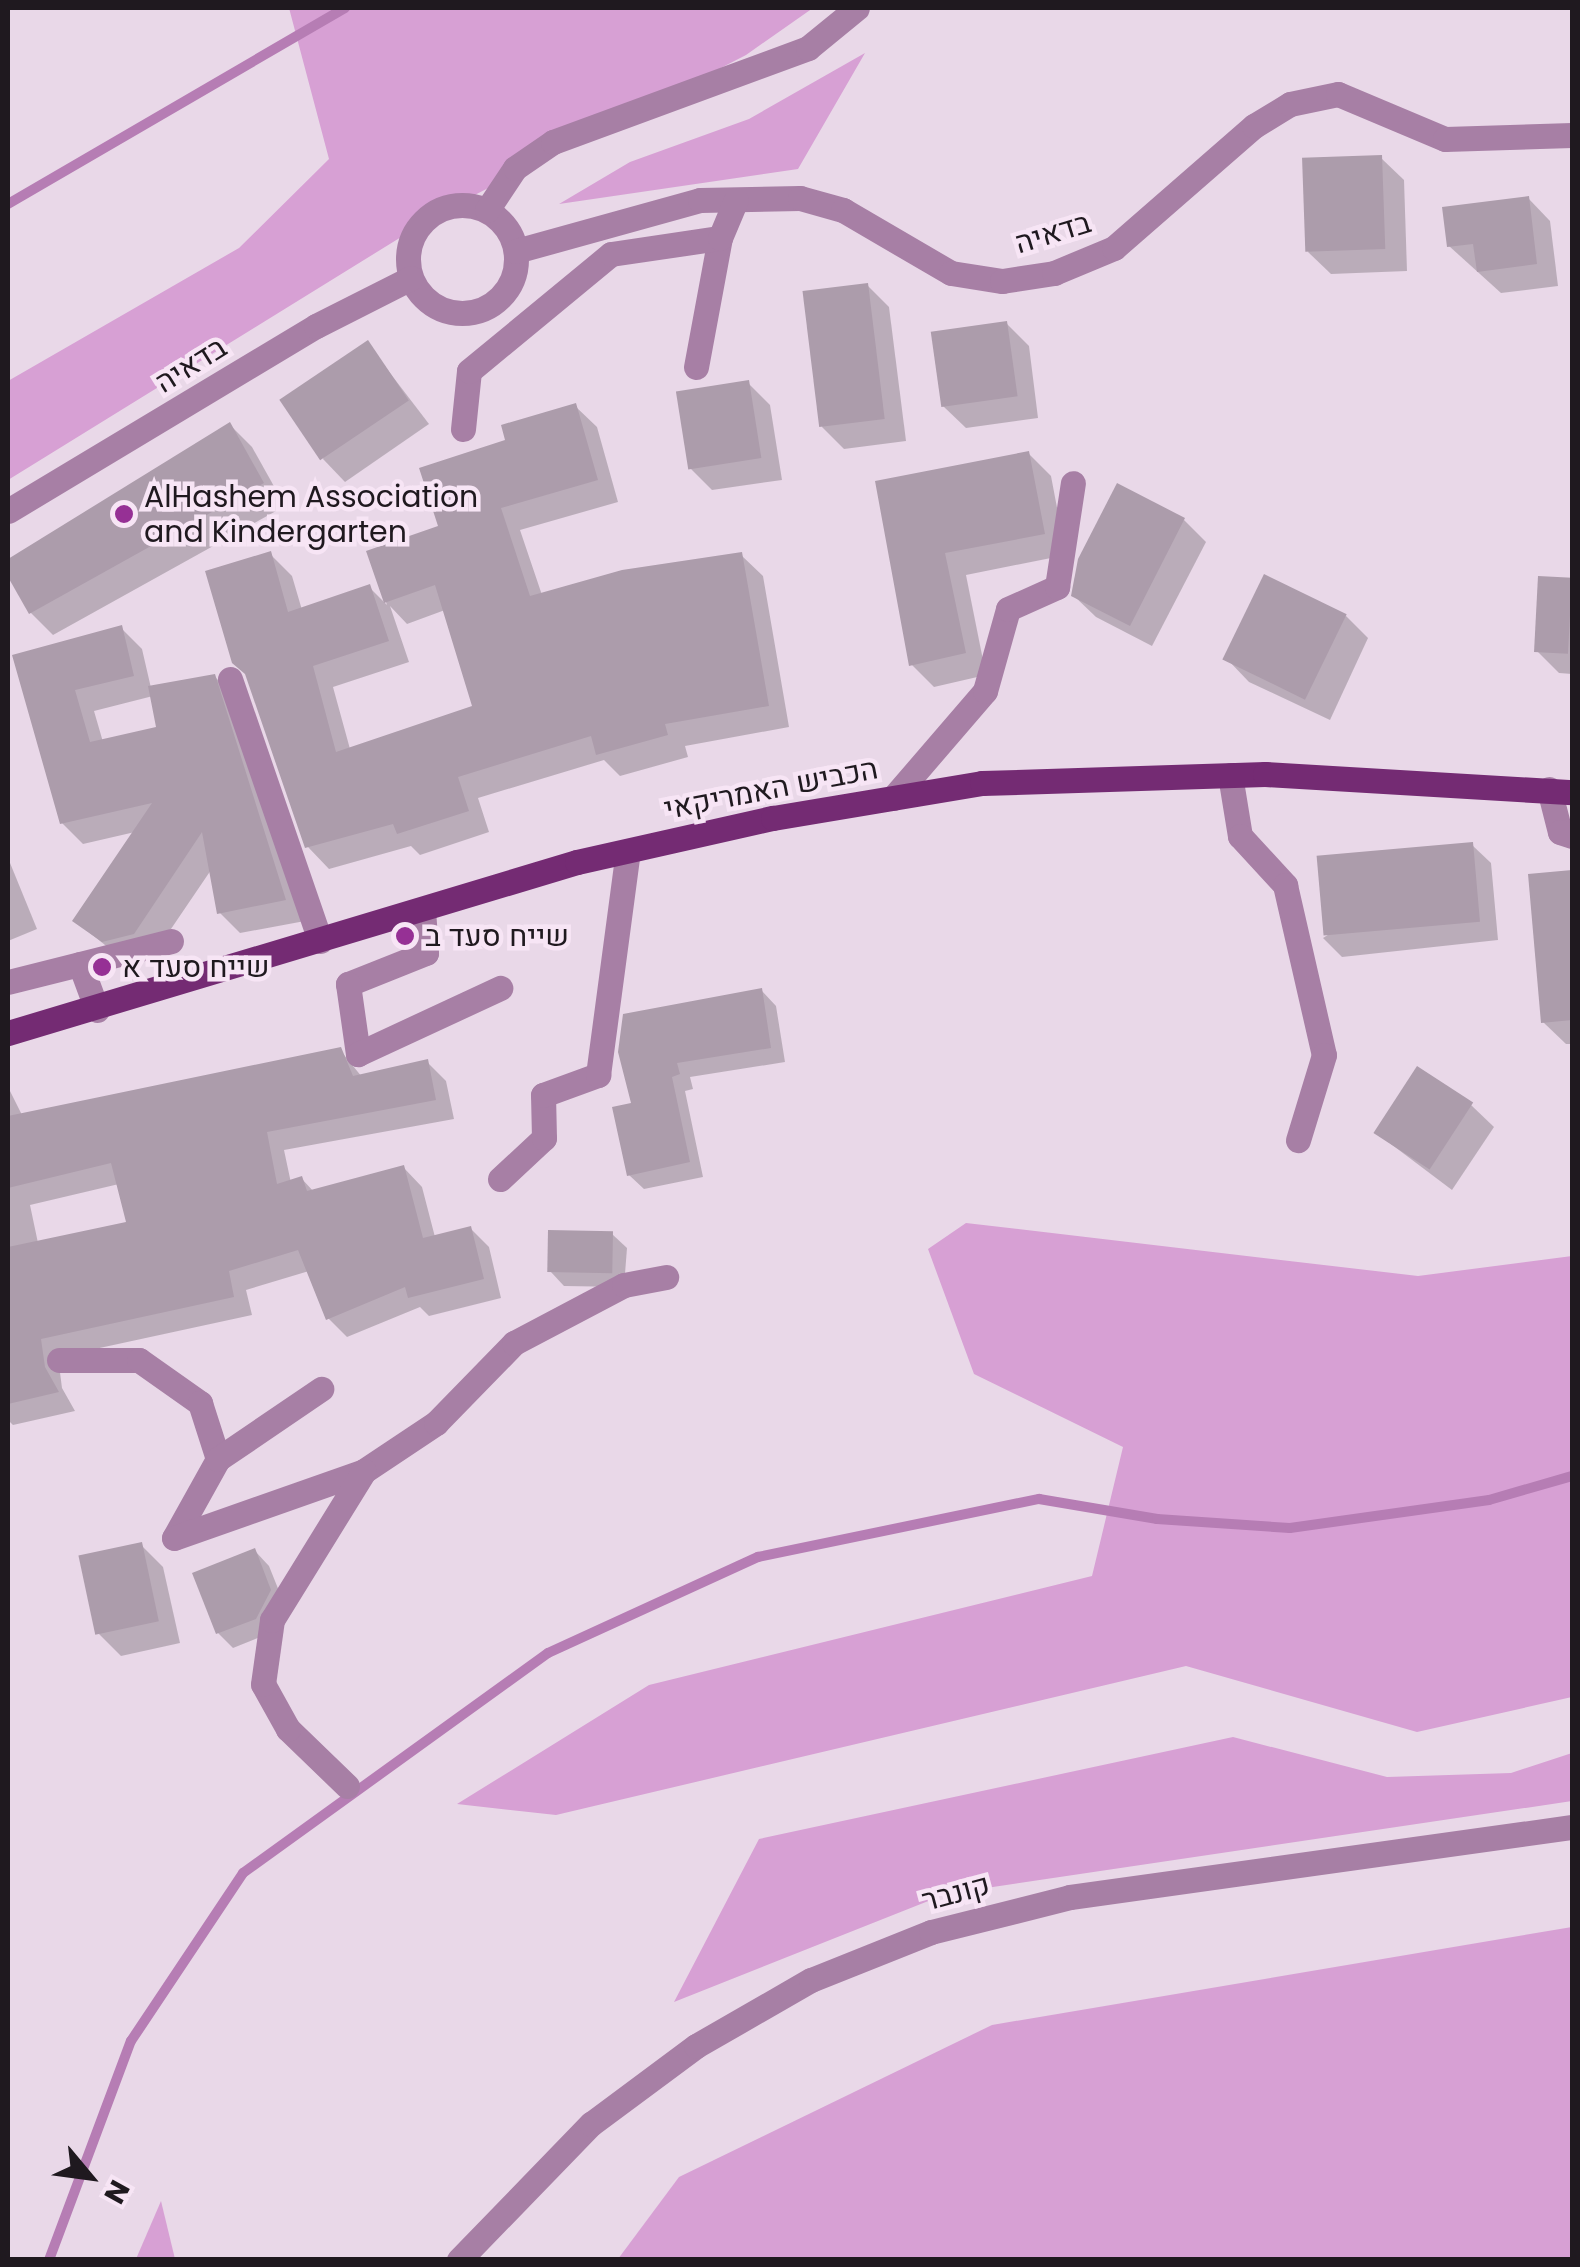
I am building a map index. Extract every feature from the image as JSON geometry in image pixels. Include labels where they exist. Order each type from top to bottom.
[{"type":"main road","name":"הכביש האמריקאי","points":[[8,1033],[628,851],[982,784],[1230,775],[1561,790]]},
{"type":"street","points":[[487,210],[515,168],[554,142],[808,48],[857,8]]},
{"type":"street","name":"בדאיה","points":[[516,251],[700,200],[800,198],[843,210],[951,273],[1002,281],[1054,274],[1114,248],[1254,126],[1290,104],[1338,94],[1445,139],[1572,135]]},
{"type":"street","points":[[696,368],[720,238],[736,200]]},
{"type":"street","points":[[450,206],[487,210],[506,228],[516,251],[514,276],[501,297],[469,314],[434,306],[410,278],[410,242],[425,219],[450,206]]},
{"type":"street","points":[[462,429],[469,371],[611,254],[720,238]]},
{"type":"street","name":"בדאיה","points":[[8,512],[316,326],[410,278]]},
{"type":"street","points":[[893,798],[985,691],[1008,609],[1057,587],[1072,483]]},
{"type":"street","points":[[230,679],[320,941]]},
{"type":"street","points":[[1230,775],[1240,836],[1285,886],[1324,1055],[1298,1140]]},
{"type":"street","points":[[1561,790],[1560,832],[1572,836]]},
{"type":"street","points":[[500,1179],[544,1138],[543,1096],[598,1075],[628,851]]},
{"type":"street","points":[[423,909],[426,953],[348,984],[358,1054],[500,988]]},
{"type":"street","points":[[8,982],[172,940]]},
{"type":"street","points":[[80,964],[97,1010]]},
{"type":"street","points":[[320,1389],[218,1459],[174,1538],[364,1472],[436,1423],[514,1343],[624,1285],[666,1278]]},
{"type":"street","points":[[59,1360],[138,1360],[200,1403],[218,1459]]},
{"type":"street","points":[[347,1786],[288,1729],[264,1684],[272,1620],[364,1472]]},
{"type":"street","name":"קונבר","points":[[459,2260],[505,2206],[591,2124],[696,2046],[811,1980],[931,1932],[1070,1896],[1572,1827]]},
{"type":"shaded area","points":[[289,8],[813,8],[746,55],[440,213],[8,480],[8,381],[239,248],[329,159]]},
{"type":"shaded area","points":[[865,53],[798,169],[559,204],[630,162],[749,119]]},
{"type":"shaded area","points":[[966,1223],[1418,1276],[1572,1256],[1572,1697],[1417,1732],[1186,1666],[556,1815],[457,1804],[649,1685],[1092,1576],[1123,1447],[974,1374],[928,1249]]},
{"type":"shaded area","points":[[1233,1737],[1387,1777],[1511,1773],[1572,1753],[1572,1801],[946,1894],[674,2002],[759,1839]]},
{"type":"shaded area","points":[[1572,1927],[1572,2259],[618,2259],[679,2177],[992,2025]]},
{"type":"shaded area","points":[[161,2201],[175,2259],[136,2259]]},
{"type":"building","points":[[1382,155],[1385,249],[1305,252],[1302,158]]},
{"type":"building","points":[[1529,196],[1537,264],[1477,272],[1473,244],[1447,247],[1442,207]]},
{"type":"building","points":[[868,283],[885,419],[819,427],[802,291]]},
{"type":"building","points":[[1007,321],[1018,396],[941,407],[931,332]]},
{"type":"building","points":[[368,340],[409,401],[320,460],[279,400]]},
{"type":"building","points":[[749,380],[761,458],[688,470],[676,392]]},
{"type":"building","points":[[576,403],[598,480],[501,508],[530,596],[622,570],[742,552],[769,706],[665,724],[668,735],[596,755],[591,736],[458,777],[469,811],[397,834],[393,824],[305,848],[245,674],[232,663],[205,571],[271,551],[288,612],[370,584],[389,641],[313,666],[336,752],[472,706],[435,585],[384,603],[366,551],[438,526],[419,468],[505,440],[501,425]]},
{"type":"building","points":[[230,422],[264,483],[29,614],[8,577],[8,559]]},
{"type":"building","points":[[1029,451],[1045,534],[945,553],[966,653],[909,666],[875,481]]},
{"type":"building","points":[[1117,483],[1185,518],[1130,626],[1071,596],[1078,559]]},
{"type":"building","points":[[1264,574],[1347,614],[1305,700],[1222,659]]},
{"type":"building","points":[[1538,576],[1572,578],[1568,654],[1534,652]]},
{"type":"building","points":[[122,625],[134,676],[75,690],[90,742],[156,727],[148,686],[215,674],[286,900],[217,914],[202,832],[134,934],[102,942],[72,921],[152,803],[60,824],[12,655]]},
{"type":"building","points":[[1473,842],[1480,922],[1324,935],[1317,856]]},
{"type":"building","points":[[1572,870],[1572,1020],[1541,1023],[1528,874]]},
{"type":"building","points":[[762,988],[771,1048],[677,1063],[680,1074],[672,1077],[690,1162],[627,1176],[612,1107],[631,1103],[618,1052],[623,1014]]},
{"type":"building","points":[[341,1047],[353,1076],[428,1059],[436,1100],[267,1132],[277,1184],[302,1176],[307,1191],[404,1165],[423,1238],[471,1226],[484,1279],[408,1298],[405,1287],[326,1320],[298,1250],[229,1271],[234,1297],[41,1339],[45,1367],[59,1392],[8,1404],[8,1247],[126,1222],[111,1163],[8,1188],[8,1116]]},
{"type":"building","points":[[1417,1066],[1473,1102],[1430,1170],[1373,1133]]},
{"type":"building","points":[[548,1230],[613,1231],[612,1273],[547,1272]]},
{"type":"building","points":[[142,1542],[159,1621],[95,1635],[78,1556]]},
{"type":"building","points":[[255,1548],[271,1590],[256,1619],[216,1634],[192,1573]]},
{"type":"waterway","points":[[8,204],[345,8]]},
{"type":"waterway","points":[[49,2260],[131,2041],[243,1873],[548,1653],[758,1557],[1039,1499],[1157,1519],[1290,1528],[1489,1500],[1572,1476]]},
{"type":"place","name":"AlHashem Association and Kindergarten","points":[[124,514]]},
{"type":"place","name":"שייח סעד ב","points":[[405,936]]},
{"type":"place","name":"שייח סעד א","points":[[102,967]]}]
